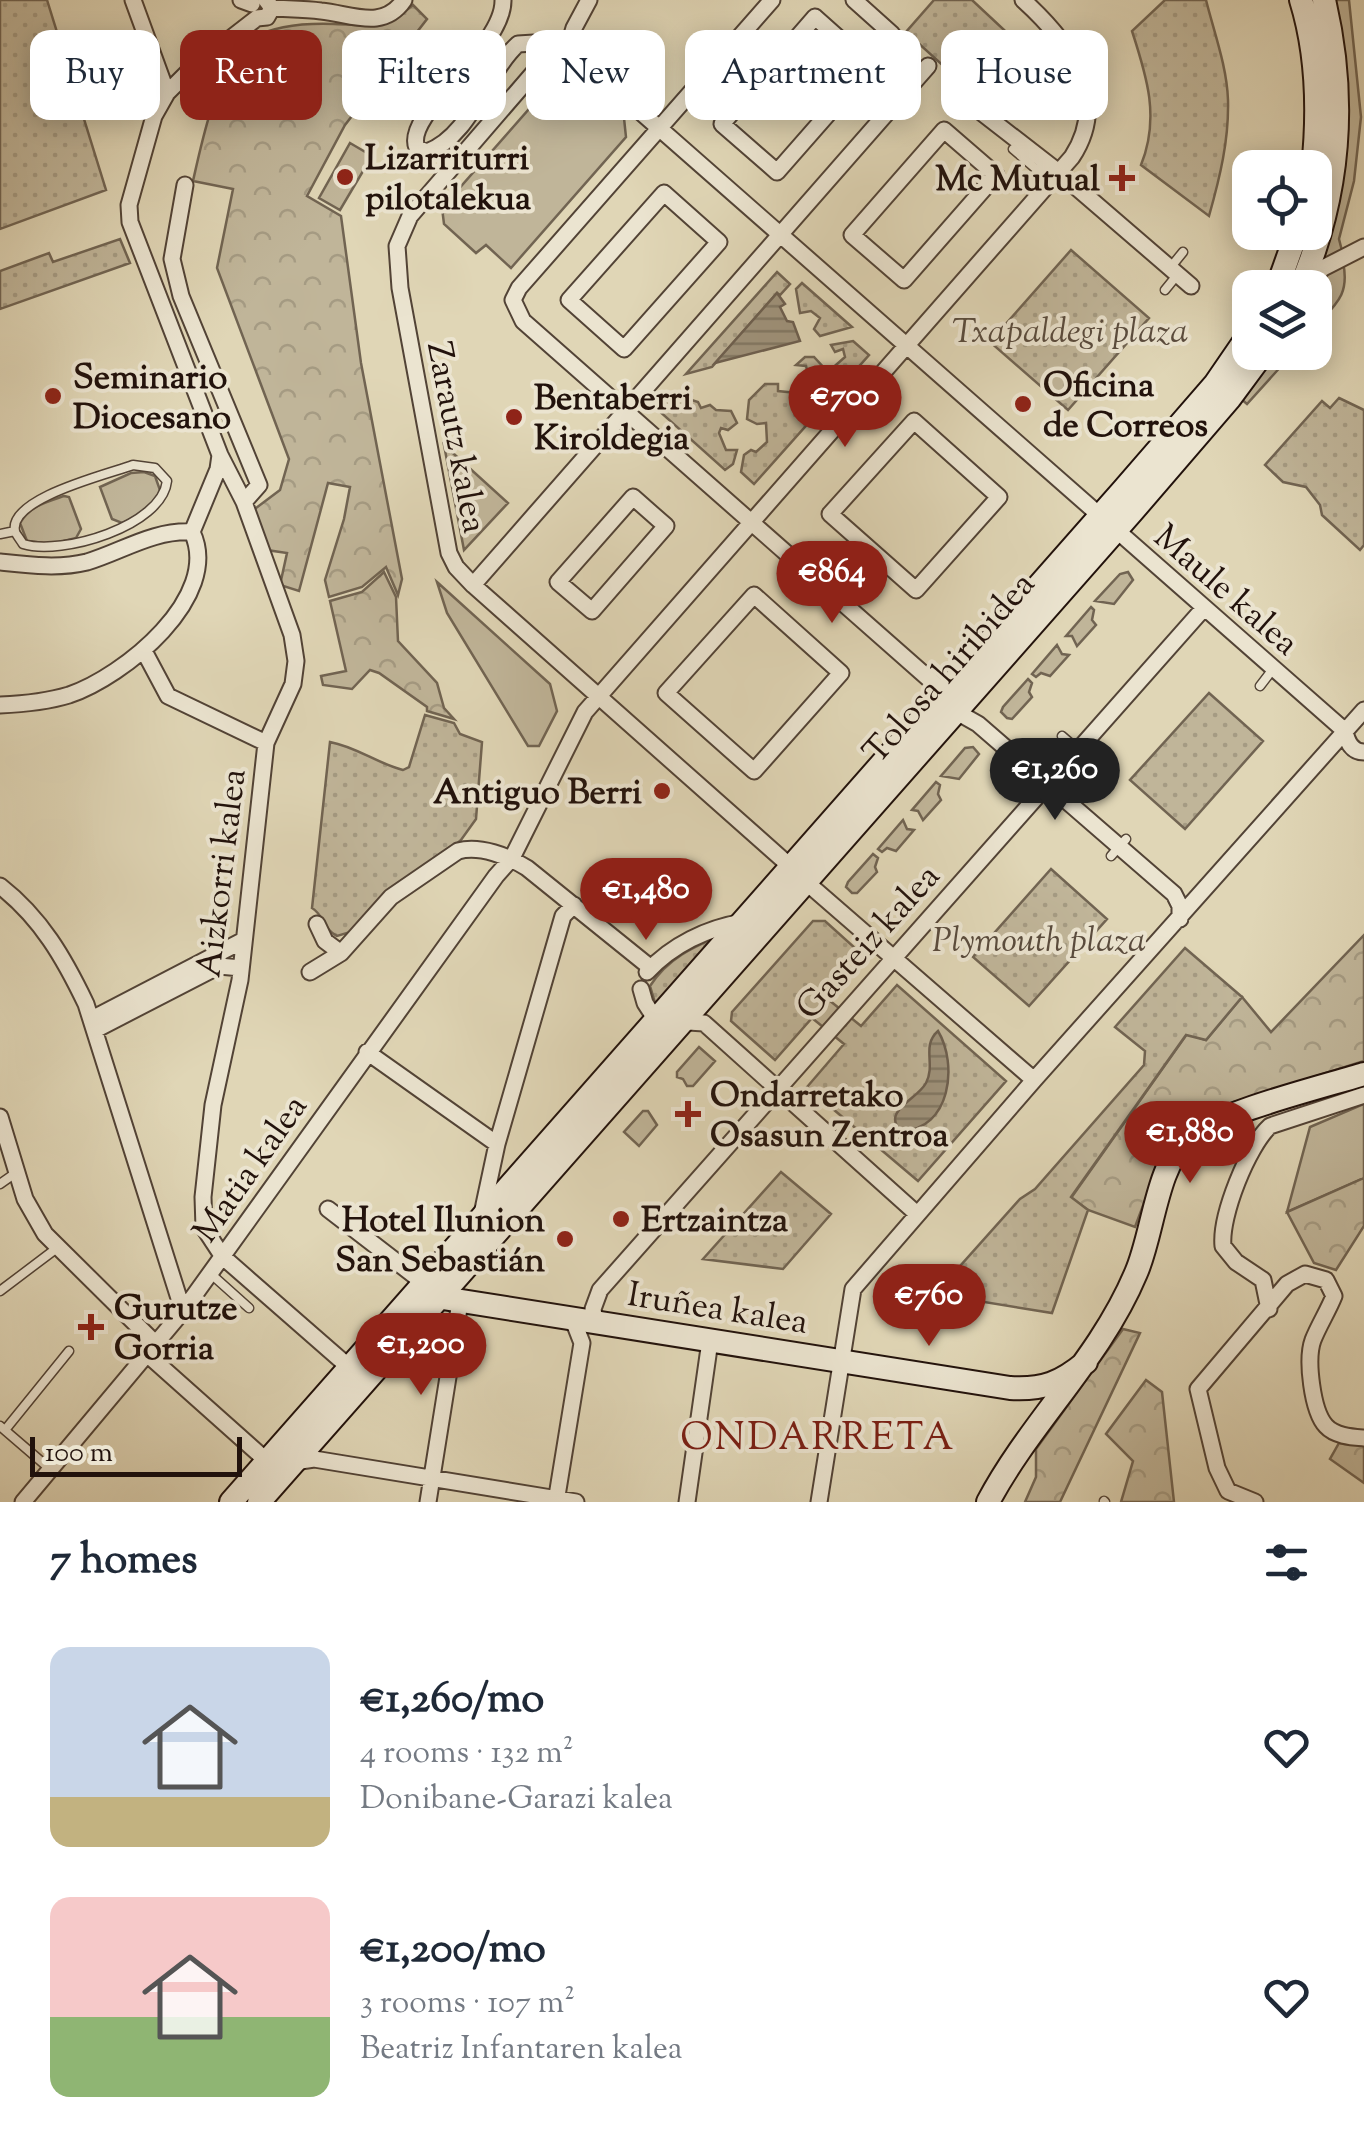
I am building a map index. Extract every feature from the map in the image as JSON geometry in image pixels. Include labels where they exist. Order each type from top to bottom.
[{"type":"main road","points":[[1301,0],[1313,56],[1317,103],[1313,150]]},
{"type":"main road","points":[[1307,270],[1325,214],[1337,146],[1335,52],[1324,0]]},
{"type":"main road","name":"Tolosa hiribidea","points":[[1107,525],[1232,359]]},
{"type":"main road","name":"Tolosa hiribidea","points":[[669,1015],[1107,525],[1230,398],[1251,370]]},
{"type":"main road","name":"Tolosa hiribidea","points":[[669,1015],[743,922],[798,874]]},
{"type":"main road","points":[[231,1502],[350,1368],[441,1296],[480,1219],[636,1044],[669,1015]]},
{"type":"main road","points":[[259,1502],[458,1276],[669,1015]]},
{"type":"main road","points":[[988,1502],[1008,1466],[1116,1318],[1138,1269],[1169,1164],[1185,1140],[1209,1124],[1364,1074]]},
{"type":"main road","name":"Iruñea kalea","points":[[441,1296],[1010,1388],[1056,1384],[1086,1362]]},
{"type":"main road","points":[[1010,1388],[1032,1413],[1032,1432]]},
{"type":"street","points":[[133,0],[166,93]]},
{"type":"street","name":"Aizkorri kalea","points":[[223,1257],[204,1228],[203,1197],[213,1104],[241,968],[266,743],[293,684],[296,661],[292,635],[244,502],[220,455],[130,222],[129,205],[154,116],[166,93],[257,5],[324,11],[363,20],[382,18],[397,10],[404,0]]},
{"type":"street","points":[[502,0],[503,8],[482,48],[422,120],[414,136],[417,148],[427,152],[442,144],[475,107],[496,68],[518,44],[526,44]]},
{"type":"street","points":[[573,30],[589,0]]},
{"type":"street","points":[[772,0],[515,295],[514,308],[523,321],[749,524],[1174,894],[1181,909],[1180,920]]},
{"type":"street","points":[[854,0],[888,30]]},
{"type":"street","name":"Matia kalea","points":[[23,1502],[183,1311],[367,1052],[512,858],[577,724],[598,697],[1061,174],[1082,137],[1086,99],[1082,75],[1071,52],[1029,3]]},
{"type":"street","points":[[815,18],[870,66],[776,172],[722,124],[815,18]]},
{"type":"street","points":[[473,585],[928,66]]},
{"type":"street","name":"Zarautz kalea","points":[[526,81],[422,200],[400,232],[397,246],[400,288],[449,553],[456,567],[1034,1080]]},
{"type":"street","name":"Maule kalea","points":[[651,120],[1345,732],[1347,742],[1358,752],[1364,752]]},
{"type":"street","points":[[991,120],[1061,174],[1191,286]]},
{"type":"street","points":[[944,130],[996,176],[904,280],[852,235],[944,130]]},
{"type":"street","name":"Aizkorri kalea","points":[[185,185],[172,259],[182,296],[259,485],[244,502]]},
{"type":"street","points":[[664,193],[719,242],[624,349],[569,300],[664,193]]},
{"type":"street","points":[[1321,270],[1364,247]]},
{"type":"street","points":[[914,421],[1000,497],[916,590],[830,514],[914,421]]},
{"type":"street","points":[[192,532],[220,455]]},
{"type":"street","points":[[633,497],[666,526],[592,611],[558,582],[633,497]]},
{"type":"street","points":[[0,562],[66,566],[157,534],[192,532]]},
{"type":"street","points":[[0,705],[72,694],[123,667],[144,650],[184,604],[198,573],[200,547],[192,532]]},
{"type":"street","points":[[754,596],[841,673],[754,771],[666,693],[754,596]]},
{"type":"street","name":"Gasteiz kalea","points":[[584,1321],[594,1309],[600,1290],[1204,608]]},
{"type":"street","points":[[144,650],[168,696],[266,743]]},
{"type":"street","points":[[819,1502],[853,1289],[1364,710]]},
{"type":"street","points":[[310,972],[340,953],[392,897],[458,852],[477,849],[512,858],[651,968]]},
{"type":"street","points":[[0,886],[37,918],[65,960],[94,1024],[183,1311]]},
{"type":"street","points":[[480,1219],[497,1144],[563,916],[574,905]]},
{"type":"street","points":[[636,1044],[642,1023],[641,989],[651,968],[689,940],[717,926],[743,922]]},
{"type":"street","points":[[317,924],[325,941],[340,953]]},
{"type":"street","points":[[94,1024],[244,940]]},
{"type":"street","points":[[94,1024],[219,966],[241,968]]},
{"type":"street","points":[[641,989],[644,1003],[669,1015],[704,1023],[917,1214]]},
{"type":"street","points":[[367,1052],[497,1144]]},
{"type":"street","points":[[1270,1309],[1263,1280],[1236,1262],[1223,1246],[1227,1218],[1245,1163],[1270,1126],[1364,1095]]},
{"type":"street","points":[[0,1117],[33,1216],[57,1248],[152,1350],[268,1461]]},
{"type":"street","points":[[328,1209],[441,1296],[428,1502]]},
{"type":"street","points":[[223,1257],[350,1368]]},
{"type":"street","points":[[1255,1502],[1228,1491],[1217,1468],[1198,1389],[1270,1309],[1287,1284],[1305,1274],[1326,1280],[1334,1296],[1312,1342],[1310,1368],[1315,1400],[1325,1426],[1343,1436],[1364,1438]]},
{"type":"street","points":[[556,1500],[584,1321]]},
{"type":"street","points":[[686,1502],[710,1341]]},
{"type":"street","points":[[294,1462],[314,1460],[576,1502]]},
{"type":"lane","points":[[1013,148],[1036,168],[1061,174]]},
{"type":"lane","points":[[1165,290],[1183,252]]},
{"type":"lane","points":[[133,465],[155,468],[167,482],[166,496],[150,513],[100,536],[57,548],[36,548],[23,544],[15,532],[16,518],[33,500],[133,465]]},
{"type":"lane","points":[[0,534],[15,532]]},
{"type":"lane","points":[[100,536],[106,554]]},
{"type":"lane","points":[[1260,686],[1274,669]]},
{"type":"lane","points":[[1062,736],[1077,750]]},
{"type":"lane","points":[[0,1184],[17,1172]]},
{"type":"lane","points":[[0,1291],[57,1248]]},
{"type":"lane","points":[[211,1274],[249,1308]]},
{"type":"lane","points":[[50,1469],[2,1428],[69,1351]]},
{"type":"green space","points":[[0,0],[47,0],[56,30],[30,30],[30,120],[84,120],[106,190],[0,229]]},
{"type":"green space","points":[[934,0],[972,0],[1004,30],[941,30],[941,64],[921,46],[921,30],[908,30]]},
{"type":"green space","points":[[1165,0],[1206,0],[1223,62],[1227,130],[1209,216],[1141,165],[1150,131],[1149,98],[1132,31]]},
{"type":"green space","points":[[1330,0],[1349,0],[1361,117],[1354,181],[1339,239],[1342,251],[1319,268],[1320,250],[1332,250],[1332,150],[1324,150]]},
{"type":"green space","points":[[413,5],[427,19],[418,30],[342,30],[342,120],[349,120],[307,196],[341,216],[361,363],[402,579],[398,595],[386,567],[362,587],[329,597],[325,580],[350,487],[328,483],[299,591],[280,585],[287,553],[267,550],[252,511],[280,490],[289,459],[217,268],[233,189],[193,181],[208,120],[322,120],[322,30],[274,30],[297,25],[376,25],[392,20]]},
{"type":"green space","points":[[526,112],[526,120],[624,120],[626,137],[511,268],[486,245],[476,253],[444,224],[442,208]]},
{"type":"green space","name":"Lizarriturri pilotalekua","points":[[350,143],[372,156],[340,210],[319,198]]},
{"type":"green space","points":[[120,239],[130,263],[0,309],[0,271],[49,253],[53,262]]},
{"type":"green space","name":"Txapaldegi plaza","points":[[1071,250],[1149,318],[1068,410],[990,342]]},
{"type":"green space","points":[[1343,262],[1345,283],[1332,308],[1332,270]]},
{"type":"green space","points":[[777,272],[790,284],[780,295],[777,293],[712,367],[686,374]]},
{"type":"green space","points":[[802,283],[852,327],[820,336],[814,329],[820,318],[811,311],[800,313],[796,289]]},
{"type":"green space","points":[[853,341],[869,355],[754,484],[741,472],[744,455],[751,450],[756,452],[767,442],[766,423],[747,419],[749,400],[765,384],[778,384],[778,391],[797,393],[809,378],[806,366],[796,365],[805,357],[814,357],[828,372],[845,357],[843,349],[835,352],[831,345]]},
{"type":"green space","points":[[1261,370],[1278,370],[1247,404],[1240,398]]},
{"type":"green space","points":[[673,394],[698,402],[701,408],[710,405],[716,410],[731,411],[737,423],[728,430],[721,428],[719,433],[726,450],[737,450],[733,464],[725,470],[658,410]]},
{"type":"green space","points":[[1339,398],[1364,410],[1364,545],[1360,550],[1322,515],[1320,505],[1306,487],[1283,482],[1265,465],[1322,401],[1330,408]]},
{"type":"green space","points":[[444,445],[508,503],[464,550]]},
{"type":"green space","points":[[131,473],[155,476],[161,493],[144,512],[122,523],[112,519],[100,487]]},
{"type":"green space","points":[[69,497],[81,529],[76,538],[52,544],[27,541],[20,523],[24,517],[39,505]]},
{"type":"green space","points":[[384,572],[396,597],[398,641],[437,683],[444,708],[454,719],[427,711],[427,707],[370,670],[352,689],[323,685],[321,676],[346,671],[330,601],[362,592]]},
{"type":"green space","points":[[1128,572],[1133,580],[1114,604],[1095,601],[1120,574]]},
{"type":"green space","points":[[437,582],[550,684],[557,711],[539,746],[528,746],[447,613]]},
{"type":"green space","points":[[1091,607],[1096,625],[1077,646],[1072,636],[1066,636]]},
{"type":"green space","points":[[1057,645],[1062,654],[1069,655],[1050,676],[1032,674]]},
{"type":"green space","points":[[1028,679],[1032,683],[1032,697],[1012,719],[1007,718],[1001,712],[1003,707]]},
{"type":"green space","points":[[1209,693],[1263,741],[1185,829],[1130,780]]},
{"type":"green space","points":[[425,715],[454,723],[460,734],[482,742],[476,819],[461,840],[354,931],[337,936],[312,908],[330,742],[403,770],[409,767]]},
{"type":"green space","points":[[973,747],[979,754],[959,779],[941,776],[965,748]]},
{"type":"green space","points":[[936,782],[940,785],[941,800],[923,820],[918,811],[912,810]]},
{"type":"green space","points":[[903,820],[907,829],[914,830],[896,851],[878,849]]},
{"type":"green space","points":[[873,854],[878,858],[877,872],[857,893],[852,893],[846,887],[848,882]]},
{"type":"green space","name":"Plymouth plaza","points":[[1051,869],[1107,919],[1029,1006],[973,957]]},
{"type":"green space","points":[[813,921],[825,921],[865,957],[829,1000],[861,1026],[897,985],[1006,1081],[918,1181],[807,1087],[844,1044],[812,1018],[775,1060],[731,1021],[732,1012]]},
{"type":"green space","points":[[723,934],[656,1006],[650,986],[665,968],[691,949]]},
{"type":"green space","points":[[1364,935],[1364,1061],[1215,1108],[1171,1131],[1135,1227],[1088,1210],[1071,1198],[1187,1034],[1206,1040],[1242,997],[1271,1032]]},
{"type":"green space","points":[[1185,948],[1242,997],[1206,1040],[1186,1035],[1071,1197],[1088,1210],[1052,1313],[935,1294],[1020,1199],[1035,1189],[1144,1065],[1145,1051],[1115,1027]]},
{"type":"green space","points":[[699,1047],[715,1061],[693,1086],[687,1086],[677,1072]]},
{"type":"green space","points":[[1364,1104],[1364,1178],[1287,1212],[1310,1127]]},
{"type":"green space","points":[[643,1111],[648,1111],[657,1125],[639,1146],[624,1132]]},
{"type":"green space","points":[[781,1172],[831,1214],[783,1269],[703,1259]]},
{"type":"green space","points":[[1364,1178],[1364,1226],[1336,1270],[1314,1263],[1287,1212]]},
{"type":"green space","points":[[1123,1329],[1140,1333],[1060,1502],[1025,1502],[1036,1477],[1036,1449]]},
{"type":"green space","points":[[1146,1380],[1162,1392],[1174,1502],[1121,1502],[1133,1461],[1106,1434]]},
{"type":"green space","points":[[1339,1443],[1364,1445],[1364,1483],[1330,1459]]},
{"type":"shaded area","points":[[777,293],[785,304],[780,307],[787,321],[793,322],[800,341],[715,363]]},
{"type":"shaded area","points":[[938,1031],[948,1060],[946,1093],[931,1120],[918,1128],[901,1131],[895,1117],[926,1083],[930,1043]]},
{"type":"place","name":"Lizarriturri pilotalekua","points":[[345,177]]},
{"type":"place","name":"Mc Mutual","points":[[1122,178]]},
{"type":"place","name":"Seminario Diocesano","points":[[53,396]]},
{"type":"place","name":"Oficina de Correos","points":[[1023,404]]},
{"type":"place","name":"Bentaberri Kiroldegia","points":[[514,417]]},
{"type":"place","name":"Antiguo Berri","points":[[662,791]]},
{"type":"place","name":"Ondarretako Osasun Zentroa","points":[[688,1114]]},
{"type":"place","name":"Ertzaintza","points":[[621,1219]]},
{"type":"place","name":"Hotel Ilunion San Sebastián","points":[[565,1239]]},
{"type":"place","name":"Gurutze Gorria","points":[[91,1327]]},
{"type":"district","name":"ONDARRETA","points":[[818,1436]]}]
